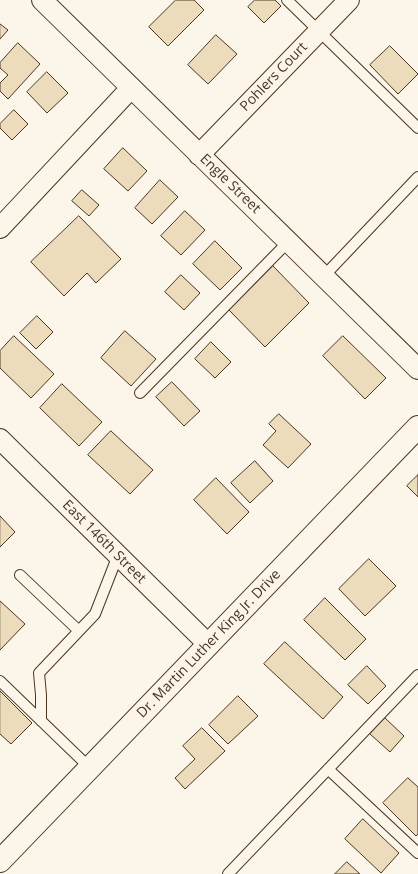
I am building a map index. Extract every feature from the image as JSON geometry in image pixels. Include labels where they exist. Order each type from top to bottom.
[{"type":"street","name":"Engle Street","points":[[42,0],[418,369]]},
{"type":"street","name":"Pohlers Court","points":[[199,154],[349,0]]},
{"type":"street","points":[[0,228],[131,88]]},
{"type":"street","name":"Dr. Martin Luther King Jr. Drive","points":[[0,861],[418,427]]},
{"type":"street","name":"East 146th Street","points":[[0,439],[209,645]]},
{"type":"lane","points":[[287,0],[418,128]]},
{"type":"lane","points":[[324,276],[418,177]]},
{"type":"lane","points":[[140,393],[288,242]]},
{"type":"lane","points":[[41,721],[39,673],[95,614],[118,555]]},
{"type":"lane","points":[[20,575],[79,631]]},
{"type":"lane","points":[[228,874],[418,675]]},
{"type":"lane","points":[[0,681],[90,768]]},
{"type":"lane","points":[[328,769],[418,854]]},
{"type":"building","points":[[176,0],[194,0],[204,10],[168,46],[149,27]]},
{"type":"building","points":[[255,0],[275,0],[281,6],[264,23],[248,7]]},
{"type":"building","points":[[0,24],[8,30],[0,39]]},
{"type":"building","points":[[216,35],[237,54],[208,84],[188,65]]},
{"type":"building","points":[[18,43],[40,64],[8,99],[0,91],[0,83],[8,75],[0,68],[0,63]]},
{"type":"building","points":[[390,46],[418,74],[398,94],[370,65]]},
{"type":"building","points":[[47,72],[68,93],[47,113],[27,92]]},
{"type":"building","points":[[14,110],[28,124],[12,140],[0,128],[0,124]]},
{"type":"building","points":[[123,148],[147,171],[128,191],[104,169]]},
{"type":"building","points":[[160,180],[178,197],[152,224],[135,208]]},
{"type":"building","points":[[82,190],[99,205],[89,216],[72,201]]},
{"type":"building","points":[[185,211],[205,230],[181,255],[161,236]]},
{"type":"building","points":[[79,216],[121,259],[96,283],[87,273],[64,296],[31,262]]},
{"type":"building","points":[[215,241],[242,268],[220,290],[193,264]]},
{"type":"building","points":[[273,266],[309,303],[265,347],[229,310]]},
{"type":"building","points":[[181,275],[200,293],[184,310],[165,292]]},
{"type":"building","points":[[37,316],[53,332],[36,349],[20,333]]},
{"type":"building","points":[[125,331],[156,359],[131,386],[101,358]]},
{"type":"building","points":[[14,336],[54,374],[31,398],[0,368],[0,351]]},
{"type":"building","points":[[343,336],[386,378],[365,399],[323,356]]},
{"type":"building","points":[[211,342],[231,362],[215,378],[195,359]]},
{"type":"building","points":[[172,382],[200,411],[184,426],[156,397]]},
{"type":"building","points":[[62,384],[102,422],[79,446],[40,408]]},
{"type":"building","points":[[279,414],[311,444],[288,468],[263,445],[276,431],[269,424]]},
{"type":"building","points":[[111,431],[153,470],[130,494],[88,455]]},
{"type":"building","points":[[255,461],[273,481],[250,503],[231,483]]},
{"type":"building","points":[[418,475],[418,497],[407,486]]},
{"type":"building","points":[[216,478],[249,512],[227,534],[194,500]]},
{"type":"building","points":[[0,516],[15,532],[0,547]]},
{"type":"building","points":[[369,559],[396,586],[365,616],[339,589]]},
{"type":"building","points":[[325,598],[366,639],[345,660],[304,620]]},
{"type":"building","points":[[0,601],[25,624],[0,650]]},
{"type":"building","points":[[285,642],[343,697],[323,719],[264,664]]},
{"type":"building","points":[[367,666],[386,686],[368,704],[348,685]]},
{"type":"building","points":[[0,691],[32,723],[11,744],[0,734]]},
{"type":"building","points":[[238,696],[258,716],[228,744],[209,725]]},
{"type":"building","points":[[385,718],[404,736],[390,752],[370,734]]},
{"type":"building","points":[[202,728],[225,751],[185,789],[175,778],[195,759],[183,746]]},
{"type":"building","points":[[408,778],[418,787],[418,834],[416,836],[383,803]]},
{"type":"building","points":[[363,819],[399,853],[381,873],[345,839]]},
{"type":"building","points":[[347,862],[360,874],[335,874]]}]
